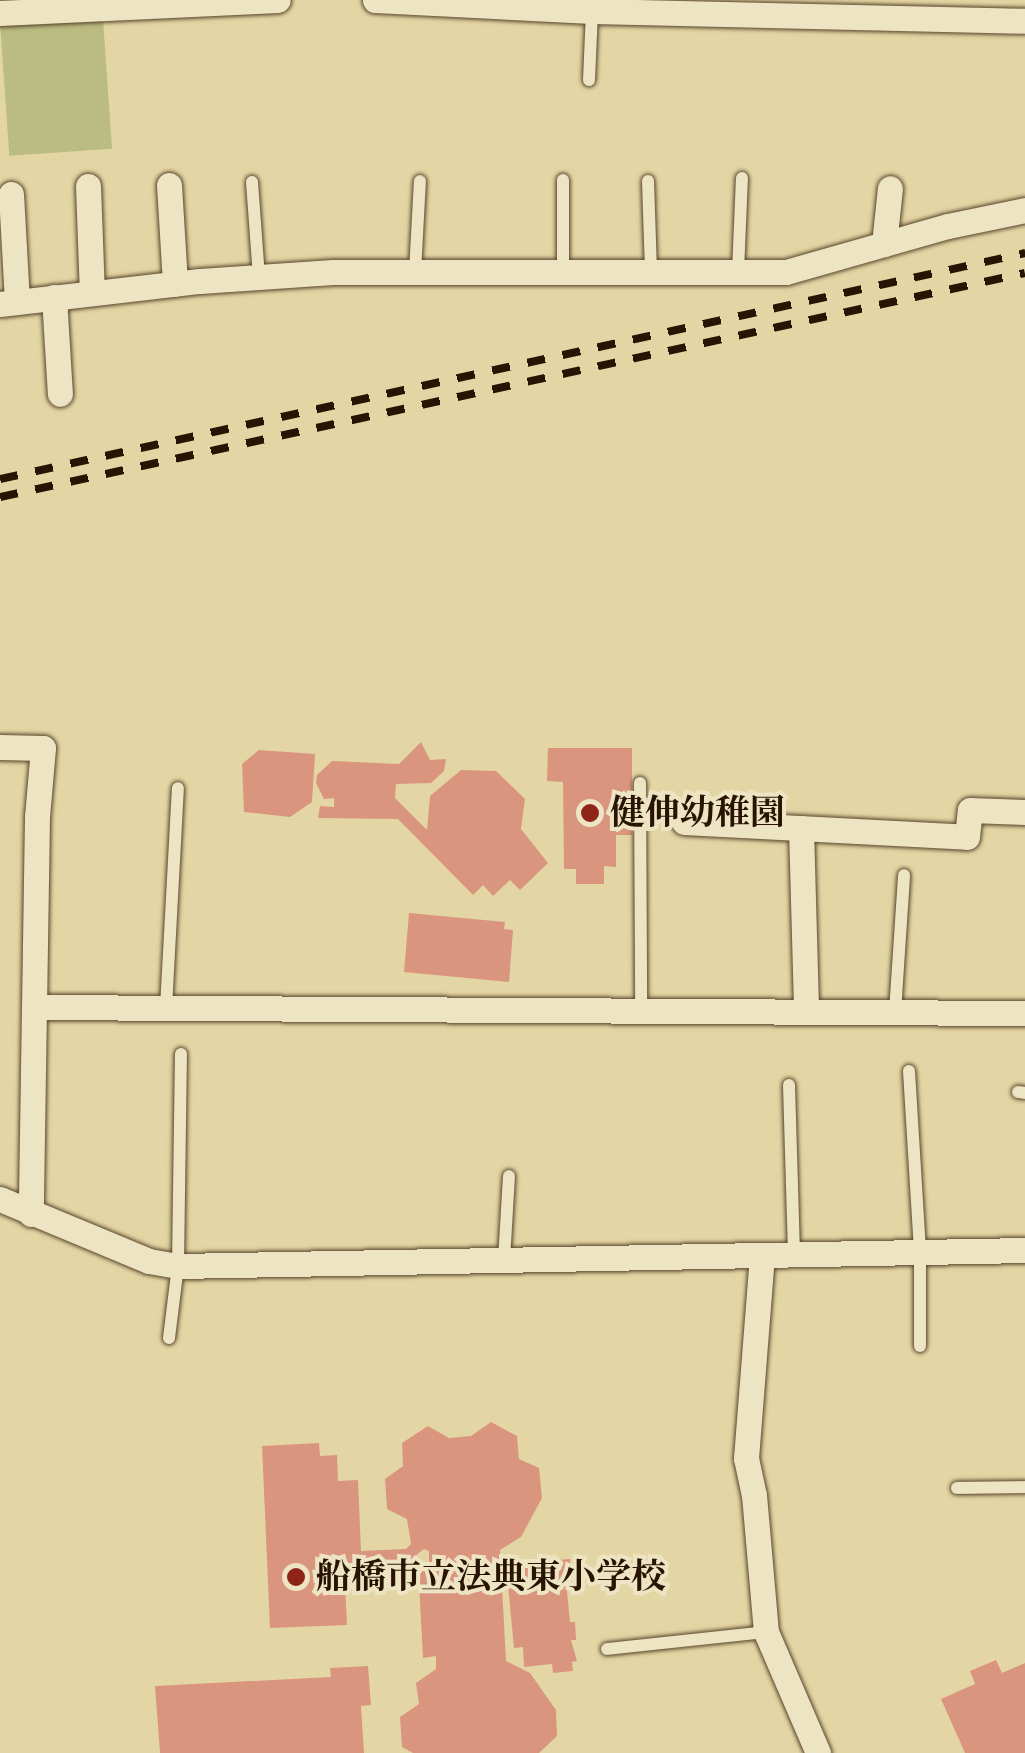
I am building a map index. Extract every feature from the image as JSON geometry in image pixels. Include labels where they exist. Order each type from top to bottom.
[{"type":"street","points":[[11,9],[278,0]]},
{"type":"street","points":[[375,0],[592,11],[956,10],[1025,21]]},
{"type":"street","points":[[169,185],[174,284]]},
{"type":"street","points":[[88,186],[92,293]]},
{"type":"street","points":[[884,244],[890,188]]},
{"type":"street","points":[[11,194],[8,303],[259,277],[415,272],[786,272],[1025,210]]},
{"type":"street","points":[[54,298],[60,394]]},
{"type":"street","points":[[0,747],[43,748],[36,817],[31,1214]]},
{"type":"street","points":[[684,822],[968,837],[970,810],[1025,812]]},
{"type":"street","points":[[802,828],[806,1012]]},
{"type":"street","points":[[35,1007],[1025,1013]]},
{"type":"street","points":[[0,1199],[149,1261],[178,1266],[1025,1250]]},
{"type":"street","points":[[762,1255],[746,1458],[754,1495],[766,1632],[818,1753]]},
{"type":"lane","points":[[588,80],[592,11]]},
{"type":"lane","points":[[738,272],[742,178]]},
{"type":"lane","points":[[563,180],[564,272]]},
{"type":"lane","points":[[415,272],[420,181]]},
{"type":"lane","points":[[648,181],[651,272]]},
{"type":"lane","points":[[252,182],[259,277]]},
{"type":"lane","points":[[640,783],[641,1011]]},
{"type":"lane","points":[[166,1008],[178,788]]},
{"type":"lane","points":[[894,1012],[904,875]]},
{"type":"lane","points":[[169,1338],[178,1266],[181,1054]]},
{"type":"lane","points":[[909,1071],[920,1252],[920,1346]]},
{"type":"lane","points":[[789,1086],[794,1254]]},
{"type":"lane","points":[[504,1260],[509,1176]]},
{"type":"lane","points":[[957,1488],[1025,1488]]},
{"type":"lane","points":[[607,1649],[766,1632]]},
{"type":"green space","points":[[103,19],[112,149],[9,156],[0,26]]},
{"type":"building","points":[[421,742],[430,760],[446,759],[444,771],[431,783],[396,784],[395,798],[427,830],[430,796],[461,770],[496,771],[525,799],[521,829],[548,863],[520,890],[510,880],[493,896],[483,885],[473,895],[398,819],[318,818],[320,806],[334,807],[334,798],[324,799],[316,783],[317,775],[332,761],[399,764]]},
{"type":"building","points":[[548,748],[632,748],[632,835],[616,835],[616,867],[604,866],[604,884],[576,884],[576,869],[564,869],[563,782],[547,781]]},
{"type":"building","points":[[259,750],[315,754],[312,802],[290,817],[244,812],[242,764]]},
{"type":"building","points":[[409,913],[505,922],[504,929],[513,930],[509,982],[404,972]]},
{"type":"building","points":[[491,1422],[517,1436],[519,1459],[539,1468],[542,1498],[521,1537],[500,1550],[506,1661],[530,1673],[556,1710],[557,1736],[539,1753],[413,1753],[402,1747],[400,1717],[419,1704],[416,1683],[436,1669],[436,1656],[423,1658],[418,1565],[429,1564],[429,1551],[424,1549],[406,1563],[344,1565],[347,1625],[270,1628],[262,1446],[319,1443],[320,1456],[337,1455],[338,1481],[358,1480],[361,1551],[406,1549],[411,1544],[407,1519],[387,1509],[385,1479],[403,1466],[402,1443],[428,1426],[449,1438],[471,1436]]},
{"type":"building","points":[[570,1559],[571,1580],[566,1581],[570,1622],[575,1622],[576,1640],[571,1640],[577,1661],[572,1662],[573,1671],[553,1673],[552,1664],[524,1667],[523,1647],[514,1648],[506,1564]]},
{"type":"building","points":[[996,1660],[1002,1673],[1025,1663],[1025,1753],[965,1753],[941,1699],[975,1684],[970,1671]]},
{"type":"building","points":[[368,1666],[371,1705],[361,1706],[364,1753],[160,1753],[155,1686],[331,1677],[330,1668]]},
{"type":"railway","points":[[0,479],[1025,253]]},
{"type":"railway","points":[[0,497],[1025,273]]},
{"type":"place","name":"健伸幼稚園","points":[[590,813]]},
{"type":"place","name":"船橋市立法典東小学校","points":[[296,1577]]}]
